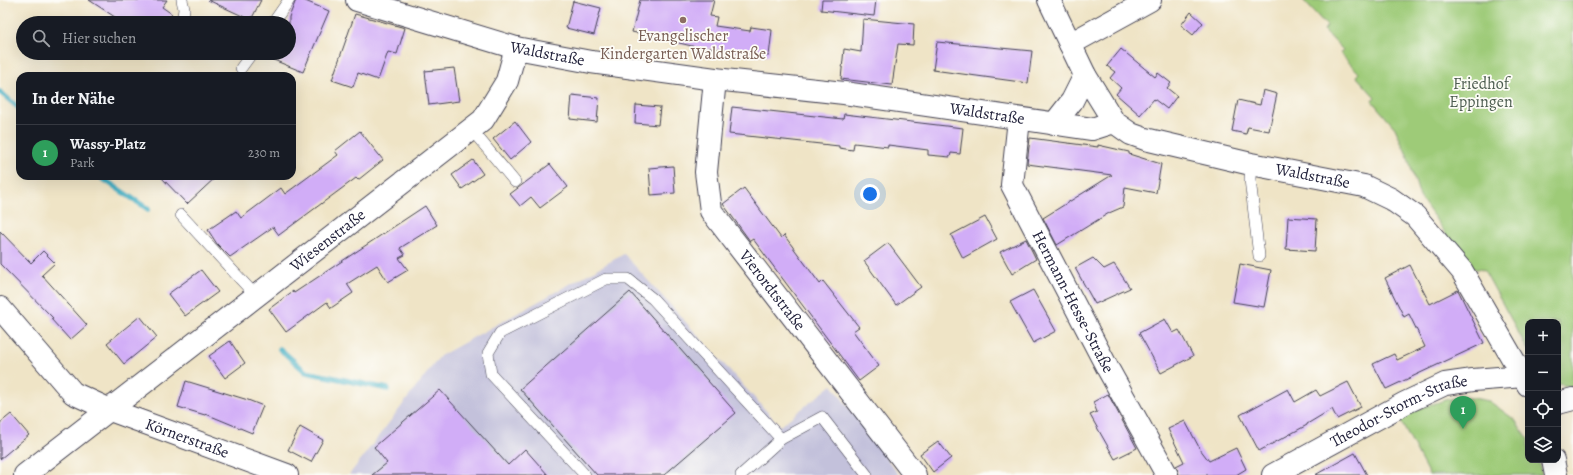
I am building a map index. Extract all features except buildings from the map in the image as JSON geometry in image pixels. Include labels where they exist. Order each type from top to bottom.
[{"type":"street","name":"Waldstraße","points":[[357,0],[516,48],[591,62],[715,79],[844,93],[1092,129],[1114,122],[1131,134],[1145,139],[1251,164],[1364,186],[1391,199],[1415,216],[1462,271],[1525,378]]},
{"type":"street","points":[[1049,0],[1085,75],[1114,122]]},
{"type":"street","points":[[1070,44],[1150,0]]},
{"type":"street","name":"Wiesenstraße","points":[[25,475],[483,120],[507,81],[516,48]]},
{"type":"street","points":[[1054,124],[1072,101],[1085,75]]},
{"type":"street","name":"Vierordtstraße","points":[[715,79],[706,172],[711,211],[915,475]]},
{"type":"street","name":"Hermann-Hesse-Straße","points":[[1019,119],[1012,185],[1108,369],[1167,475]]},
{"type":"street","name":"Körnerstraße","points":[[0,308],[73,393],[110,410],[286,475]]},
{"type":"street","name":"Theodor-Storm-Straße","points":[[1273,475],[1405,403],[1445,384],[1525,380]]},
{"type":"street","points":[[1561,403],[1573,399]]},
{"type":"street","points":[[1554,463],[1556,475]]},
{"type":"lane","points":[[182,0],[184,9],[183,16]]},
{"type":"lane","points":[[278,16],[289,0]]},
{"type":"lane","points":[[241,68],[247,60]]},
{"type":"lane","points":[[471,129],[515,182]]},
{"type":"lane","points":[[1251,164],[1250,179],[1259,256]]},
{"type":"lane","points":[[181,215],[256,296]]},
{"type":"lane","points":[[584,475],[491,374],[488,353],[500,333],[606,279],[628,279],[653,299],[781,439]]},
{"type":"lane","points":[[741,475],[781,439],[822,417],[867,475]]},
{"type":"shaded area","points":[[624,254],[780,426],[832,385],[899,475],[349,475],[440,356]]},
{"type":"green space","name":"Friedhof Eppingen","points":[[1303,0],[1573,0],[1573,387],[1561,385],[1561,319],[1525,319],[1525,345],[1484,270],[1470,268],[1420,197],[1407,155],[1395,128],[1372,101],[1375,97],[1356,76],[1359,73],[1340,53],[1343,50],[1324,30],[1327,26]]},
{"type":"green space","points":[[1473,398],[1489,401],[1515,420],[1525,435],[1525,463],[1539,463],[1542,475],[1429,475],[1399,418],[1415,410],[1448,399]]},
{"type":"waterway","points":[[0,92],[16,106]]},
{"type":"waterway","points":[[105,180],[148,209]]},
{"type":"waterway","points":[[280,349],[306,372],[388,389]]},
{"type":"place","name":"Evangelischer Kindergarten Waldstraße","points":[[683,20]]},
{"type":"place","name":"Wassy-Platz","points":[[1463,429]]}]
